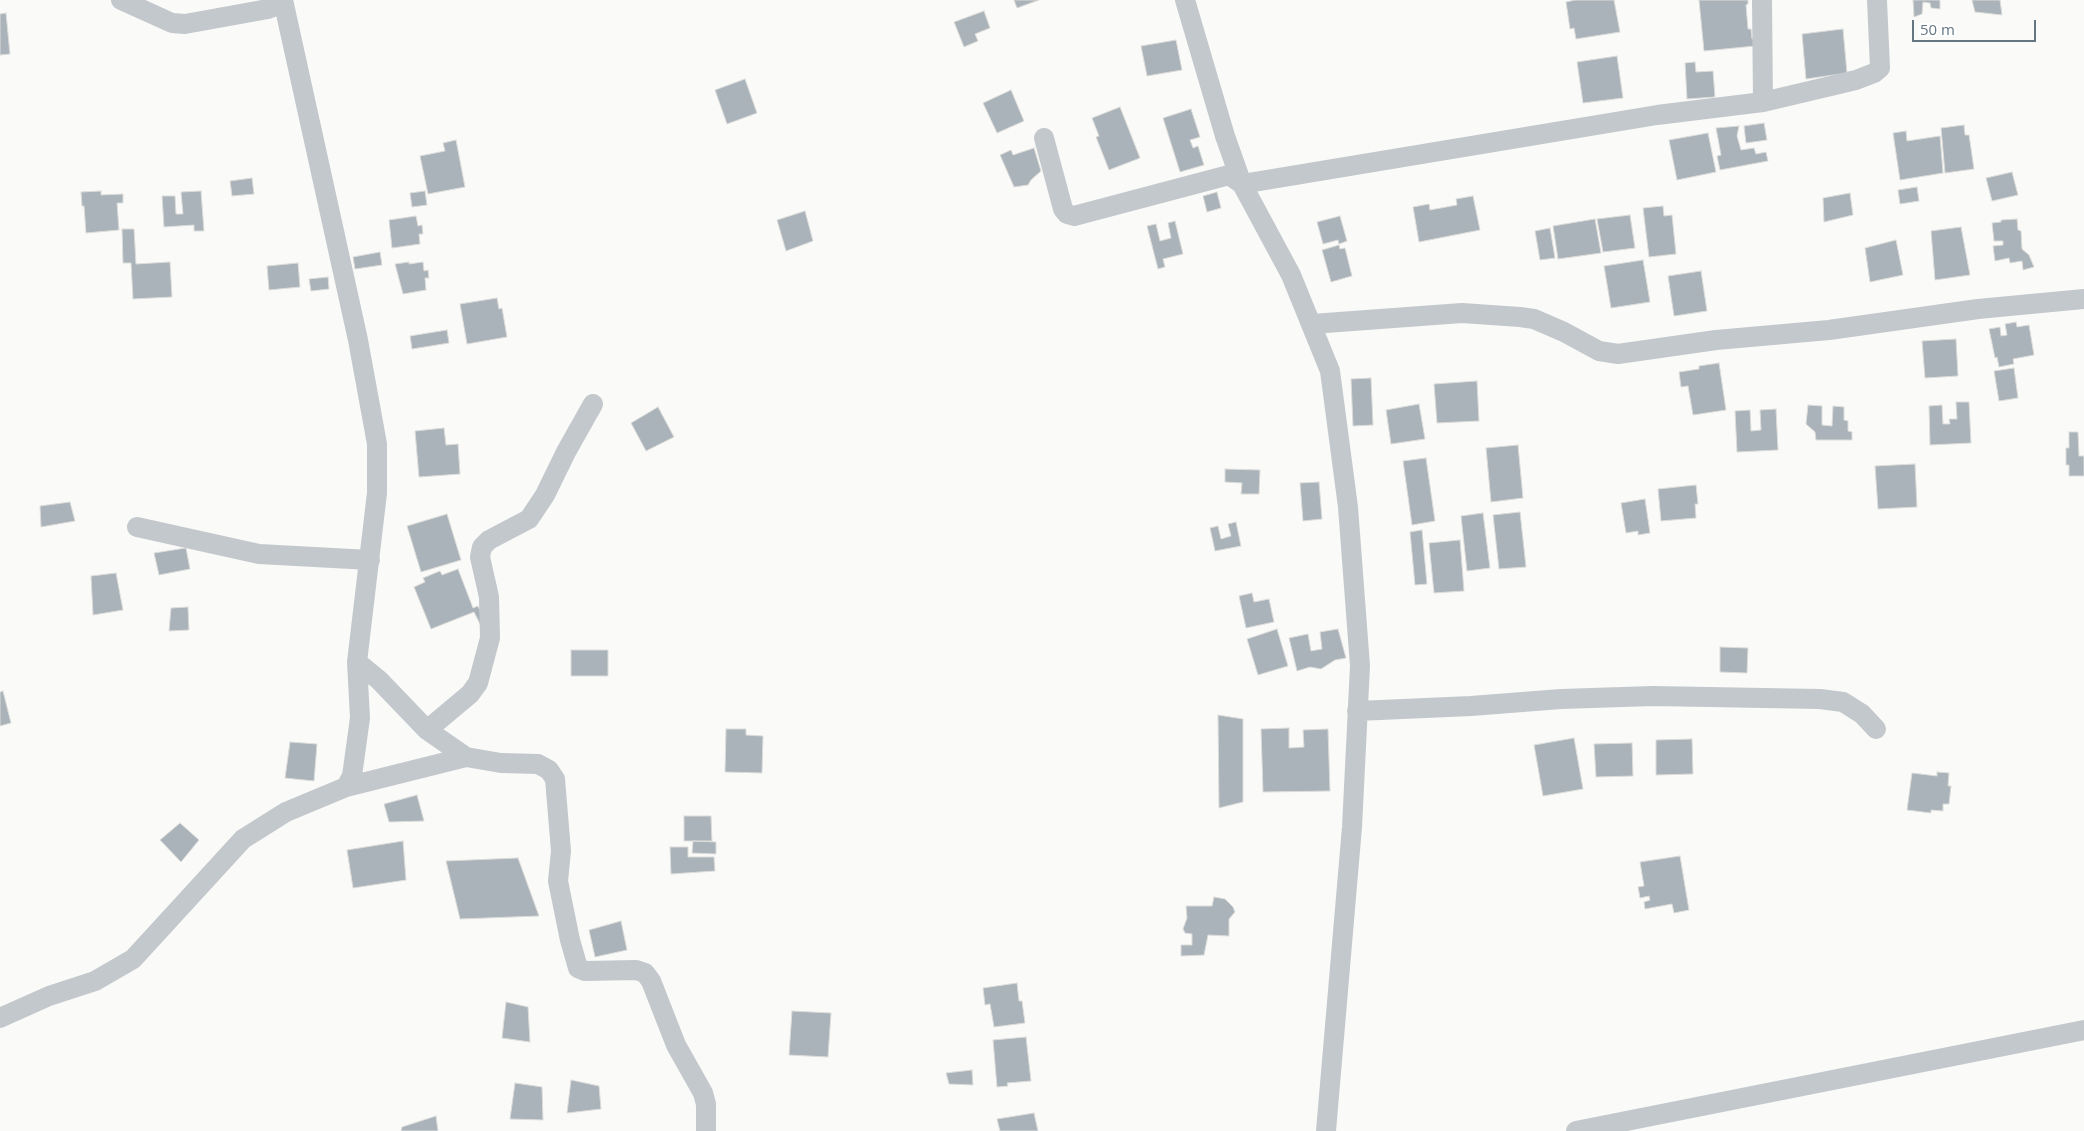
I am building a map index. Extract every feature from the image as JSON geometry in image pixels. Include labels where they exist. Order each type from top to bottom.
[{"type":"street","points":[[122,0],[172,23],[184,24],[268,9],[283,1],[356,330],[377,444],[377,493],[357,662],[360,718],[352,776],[346,787]]},
{"type":"street","points":[[1185,0],[1225,136],[1242,184],[1291,275],[1330,371],[1348,507],[1360,666],[1352,827],[1326,1131]]},
{"type":"street","points":[[1762,0],[1763,102]]},
{"type":"street","points":[[1044,138],[1063,209],[1067,214],[1074,216],[1229,175],[1242,184],[1657,115],[1763,102],[1856,80],[1874,73],[1880,68],[1877,0]]},
{"type":"street","points":[[1312,324],[1462,313],[1520,317],[1534,319],[1564,332],[1599,351],[1618,354],[1716,340],[1829,330],[1978,310],[2084,299]]},
{"type":"street","points":[[427,730],[470,694],[478,683],[490,638],[489,597],[480,557],[482,547],[489,540],[529,520],[545,495],[593,404]]},
{"type":"street","points":[[137,528],[259,554],[370,560]]},
{"type":"street","points":[[357,662],[379,680],[427,730],[466,757]]},
{"type":"street","points":[[1358,711],[1471,706],[1561,699],[1653,696],[1820,699],[1843,702],[1862,714],[1876,729]]},
{"type":"street","points":[[0,1018],[49,996],[95,981],[133,959],[243,839],[286,812],[346,787],[466,757],[501,763],[538,764],[549,770],[555,779],[561,851],[558,881],[570,940],[578,968],[585,971],[636,970],[645,973],[651,982],[676,1045],[703,1093],[706,1104],[706,1131]]},
{"type":"street","points":[[1576,1131],[2084,1030]]},
{"type":"building","points":[[1014,0],[1039,0],[1017,8]]},
{"type":"building","points":[[1575,0],[1614,0],[1620,32],[1576,39],[1574,28],[1570,29],[1566,2]]},
{"type":"building","points":[[1699,0],[1748,0],[1746,5],[1748,29],[1751,29],[1752,39],[1755,39],[1755,46],[1704,51]]},
{"type":"building","points":[[1913,0],[1940,0],[1940,9],[1931,8],[1930,3],[1923,2],[1922,14],[1914,17]]},
{"type":"building","points":[[1972,0],[2000,0],[2002,15],[1975,12]]},
{"type":"building","points":[[984,11],[990,28],[975,34],[978,41],[964,47],[954,22]]},
{"type":"building","points":[[6,13],[10,54],[0,55],[0,14]]},
{"type":"building","points":[[1843,29],[1847,73],[1806,79],[1802,34]]},
{"type":"building","points":[[1176,40],[1182,70],[1147,76],[1141,46]]},
{"type":"building","points":[[1617,56],[1623,98],[1583,103],[1577,62]]},
{"type":"building","points":[[1695,62],[1696,72],[1713,71],[1715,97],[1687,99],[1685,63]]},
{"type":"building","points":[[745,79],[757,113],[727,124],[715,90]]},
{"type":"building","points":[[1011,90],[1024,121],[997,133],[983,103]]},
{"type":"building","points":[[1120,107],[1140,158],[1109,170],[1096,137],[1099,136],[1092,118]]},
{"type":"building","points":[[1191,109],[1200,137],[1190,140],[1193,148],[1198,146],[1204,165],[1180,172],[1163,118]]},
{"type":"building","points":[[1764,123],[1767,140],[1746,143],[1744,126]]},
{"type":"building","points":[[1964,125],[1965,135],[1969,135],[1974,169],[1945,173],[1941,128]]},
{"type":"building","points":[[1739,126],[1737,136],[1741,150],[1754,148],[1756,154],[1766,152],[1768,161],[1720,170],[1717,156],[1721,155],[1716,128]]},
{"type":"building","points":[[1906,131],[1907,141],[1940,136],[1943,173],[1900,180],[1893,133]]},
{"type":"building","points":[[1708,133],[1716,172],[1677,180],[1669,140]]},
{"type":"building","points":[[456,140],[465,187],[428,194],[420,156],[445,151],[443,143]]},
{"type":"building","points":[[1034,148],[1041,171],[1028,185],[1014,187],[1000,155],[1011,150],[1013,155]]},
{"type":"building","points":[[2012,172],[2018,195],[1992,201],[1986,178]]},
{"type":"building","points":[[252,178],[254,194],[232,196],[230,181]]},
{"type":"building","points":[[1917,187],[1919,201],[1900,204],[1898,190]]},
{"type":"building","points":[[101,191],[101,195],[123,194],[123,203],[117,203],[119,230],[86,233],[81,192]]},
{"type":"building","points":[[201,191],[204,231],[194,231],[194,225],[164,227],[162,196],[175,196],[176,214],[183,214],[181,192]]},
{"type":"building","points":[[425,191],[427,205],[412,207],[410,193]]},
{"type":"building","points":[[1217,192],[1221,208],[1207,212],[1203,196]]},
{"type":"building","points":[[1850,193],[1853,215],[1824,222],[1823,198]]},
{"type":"building","points":[[1473,196],[1480,230],[1419,242],[1413,207],[1429,204],[1430,210],[1457,205],[1456,199]]},
{"type":"building","points":[[1663,206],[1664,216],[1672,215],[1676,254],[1649,257],[1643,208]]},
{"type":"building","points":[[805,211],[813,241],[786,251],[777,220]]},
{"type":"building","points":[[1630,215],[1635,248],[1603,252],[1597,219]]},
{"type":"building","points":[[416,216],[418,226],[422,225],[423,234],[419,234],[420,244],[392,248],[389,220]]},
{"type":"building","points":[[1340,216],[1347,241],[1339,244],[1338,240],[1323,244],[1317,222]]},
{"type":"building","points":[[1595,219],[1601,253],[1558,259],[1553,226]]},
{"type":"building","points":[[2017,219],[2018,230],[2021,231],[2022,249],[2029,255],[2034,267],[2023,270],[2022,261],[2010,263],[2009,258],[1995,261],[1993,246],[2003,245],[2003,241],[1994,241],[1992,223],[2001,222],[2001,220]]},
{"type":"building","points":[[1175,221],[1183,254],[1163,259],[1165,267],[1158,269],[1147,226],[1156,224],[1160,241],[1171,238],[1168,223]]},
{"type":"building","points":[[1961,227],[1970,275],[1935,280],[1931,231]]},
{"type":"building","points":[[1550,228],[1555,258],[1540,260],[1535,231]]},
{"type":"building","points":[[122,229],[134,229],[136,264],[170,262],[172,297],[133,299],[131,263],[123,263]]},
{"type":"building","points":[[1896,240],[1903,275],[1870,282],[1865,248]]},
{"type":"building","points":[[1339,245],[1340,249],[1345,248],[1352,276],[1331,282],[1322,250]]},
{"type":"building","points":[[380,252],[382,265],[355,269],[353,257]]},
{"type":"building","points":[[1643,260],[1650,302],[1611,308],[1604,266]]},
{"type":"building","points":[[409,262],[409,264],[423,262],[424,271],[428,270],[429,278],[425,278],[426,290],[403,294],[395,264]]},
{"type":"building","points":[[298,263],[300,287],[269,290],[267,266]]},
{"type":"building","points":[[1701,271],[1707,311],[1674,316],[1668,276]]},
{"type":"building","points":[[328,277],[329,289],[311,291],[309,279]]},
{"type":"building","points":[[497,298],[499,309],[502,308],[507,337],[467,344],[460,304]]},
{"type":"building","points":[[2016,322],[2017,327],[2029,325],[2034,355],[2013,359],[2014,364],[1999,367],[1997,357],[1995,358],[1989,329],[2000,327],[2001,336],[2007,335],[2005,324]]},
{"type":"building","points":[[447,330],[449,343],[412,349],[410,336]]},
{"type":"building","points":[[1956,339],[1958,376],[1925,378],[1922,341]]},
{"type":"building","points":[[1719,363],[1726,410],[1693,415],[1688,386],[1681,387],[1679,372]]},
{"type":"building","points":[[2014,368],[2018,398],[1999,401],[1994,371]]},
{"type":"building","points":[[1371,378],[1373,425],[1353,426],[1351,379]]},
{"type":"building","points":[[1477,381],[1479,421],[1437,423],[1434,384]]},
{"type":"building","points":[[1956,402],[1969,402],[1971,443],[1930,445],[1929,406],[1942,405],[1943,424],[1950,424],[1949,419],[1957,419]]},
{"type":"building","points":[[1419,404],[1425,439],[1391,444],[1386,410]]},
{"type":"building","points":[[1808,405],[1822,406],[1822,425],[1832,426],[1833,406],[1844,407],[1844,420],[1848,421],[1848,431],[1852,432],[1852,440],[1816,440],[1815,432],[1806,424]]},
{"type":"building","points":[[658,407],[674,437],[646,451],[631,423]]},
{"type":"building","points":[[1776,409],[1778,450],[1737,452],[1735,411],[1750,410],[1751,431],[1761,430],[1760,410]]},
{"type":"building","points":[[444,428],[446,445],[458,444],[460,474],[419,477],[415,431]]},
{"type":"building","points":[[2069,432],[2078,432],[2079,456],[2084,456],[2084,476],[2069,476],[2069,465],[2066,465],[2066,448],[2069,448]]},
{"type":"building","points":[[1518,445],[1523,498],[1491,502],[1486,448]]},
{"type":"building","points":[[1426,458],[1435,521],[1412,525],[1403,461]]},
{"type":"building","points":[[1915,464],[1917,507],[1878,509],[1875,466]]},
{"type":"building","points":[[1225,469],[1260,470],[1259,494],[1241,494],[1242,483],[1225,482]]},
{"type":"building","points":[[1319,482],[1322,519],[1303,521],[1300,483]]},
{"type":"building","points":[[1696,485],[1698,504],[1695,504],[1696,518],[1661,521],[1658,489]]},
{"type":"building","points":[[1645,499],[1650,533],[1638,535],[1638,531],[1626,533],[1621,503]]},
{"type":"building","points":[[70,502],[75,521],[41,527],[40,506]]},
{"type":"building","points":[[1520,512],[1526,567],[1499,569],[1493,515]]},
{"type":"building","points":[[1483,513],[1490,568],[1467,571],[1461,516]]},
{"type":"building","points":[[447,514],[461,560],[421,572],[407,526]]},
{"type":"building","points":[[1236,522],[1241,546],[1215,551],[1210,528],[1218,526],[1221,539],[1231,536],[1228,524]]},
{"type":"building","points":[[1422,530],[1427,584],[1415,585],[1410,532]]},
{"type":"building","points":[[1460,540],[1464,591],[1434,593],[1429,543]]},
{"type":"building","points":[[186,548],[190,569],[159,575],[154,553]]},
{"type":"building","points":[[458,569],[473,608],[478,606],[485,622],[480,624],[474,612],[431,629],[414,587],[425,582],[423,578],[440,571],[442,575]]},
{"type":"building","points":[[116,573],[123,610],[93,615],[91,576]]},
{"type":"building","points":[[1252,593],[1254,602],[1269,599],[1274,622],[1246,628],[1239,596]]},
{"type":"building","points":[[188,607],[189,630],[169,631],[171,608]]},
{"type":"building","points":[[1277,629],[1288,666],[1258,675],[1247,639]]},
{"type":"building","points":[[1338,629],[1346,658],[1335,660],[1321,669],[1310,667],[1297,671],[1289,638],[1308,634],[1311,651],[1322,649],[1320,632]]},
{"type":"building","points":[[1720,647],[1748,648],[1747,673],[1720,672]]},
{"type":"building","points":[[571,650],[608,650],[608,676],[571,676]]},
{"type":"building","points":[[3,691],[11,723],[0,726],[0,692]]},
{"type":"building","points":[[1218,715],[1243,719],[1243,802],[1219,808]]},
{"type":"building","points":[[1289,728],[1289,748],[1304,747],[1303,730],[1328,729],[1330,791],[1263,792],[1261,729]]},
{"type":"building","points":[[726,729],[746,729],[746,735],[763,736],[762,773],[725,772]]},
{"type":"building","points":[[1574,738],[1583,789],[1543,796],[1534,745]]},
{"type":"building","points":[[1692,739],[1693,774],[1656,775],[1656,740]]},
{"type":"building","points":[[290,742],[317,744],[314,781],[285,778]]},
{"type":"building","points":[[1632,743],[1633,776],[1596,777],[1594,744]]},
{"type":"building","points":[[1937,772],[1949,773],[1948,786],[1951,786],[1949,804],[1943,804],[1943,811],[1931,810],[1931,813],[1907,810],[1912,773],[1937,776]]},
{"type":"building","points":[[417,795],[424,821],[389,822],[384,804]]},
{"type":"building","points":[[684,816],[711,816],[712,841],[684,841]]},
{"type":"building","points":[[180,823],[199,840],[181,862],[160,840]]},
{"type":"building","points":[[403,841],[406,880],[353,888],[347,850]]},
{"type":"building","points":[[693,841],[716,842],[716,854],[692,853]]},
{"type":"building","points":[[670,847],[688,847],[688,857],[714,857],[715,871],[671,874]]},
{"type":"building","points":[[1680,856],[1689,910],[1674,913],[1672,904],[1645,909],[1644,902],[1650,900],[1649,896],[1640,898],[1638,887],[1644,886],[1640,862]]},
{"type":"building","points":[[518,858],[539,916],[460,919],[446,861]]},
{"type":"building","points":[[1214,897],[1225,899],[1235,912],[1229,919],[1229,936],[1208,935],[1204,955],[1181,956],[1181,945],[1192,945],[1192,934],[1185,933],[1183,929],[1187,918],[1186,906],[1212,906]]},
{"type":"building","points":[[621,921],[627,950],[595,957],[589,930]]},
{"type":"building","points":[[1017,983],[1019,1001],[1022,1001],[1025,1023],[994,1027],[990,1004],[985,1005],[983,988]]},
{"type":"building","points":[[506,1002],[528,1007],[530,1042],[502,1038]]},
{"type":"building","points":[[792,1011],[831,1013],[828,1057],[789,1055]]},
{"type":"building","points":[[1026,1037],[1031,1081],[1007,1083],[1008,1086],[997,1087],[993,1040]]},
{"type":"building","points":[[972,1070],[973,1085],[949,1084],[946,1073]]},
{"type":"building","points":[[571,1080],[599,1086],[601,1109],[567,1113]]},
{"type":"building","points":[[515,1083],[542,1087],[543,1120],[510,1119]]},
{"type":"building","points":[[1034,1113],[1038,1131],[1000,1131],[997,1119]]},
{"type":"building","points":[[436,1116],[438,1131],[401,1131],[402,1127]]}]
